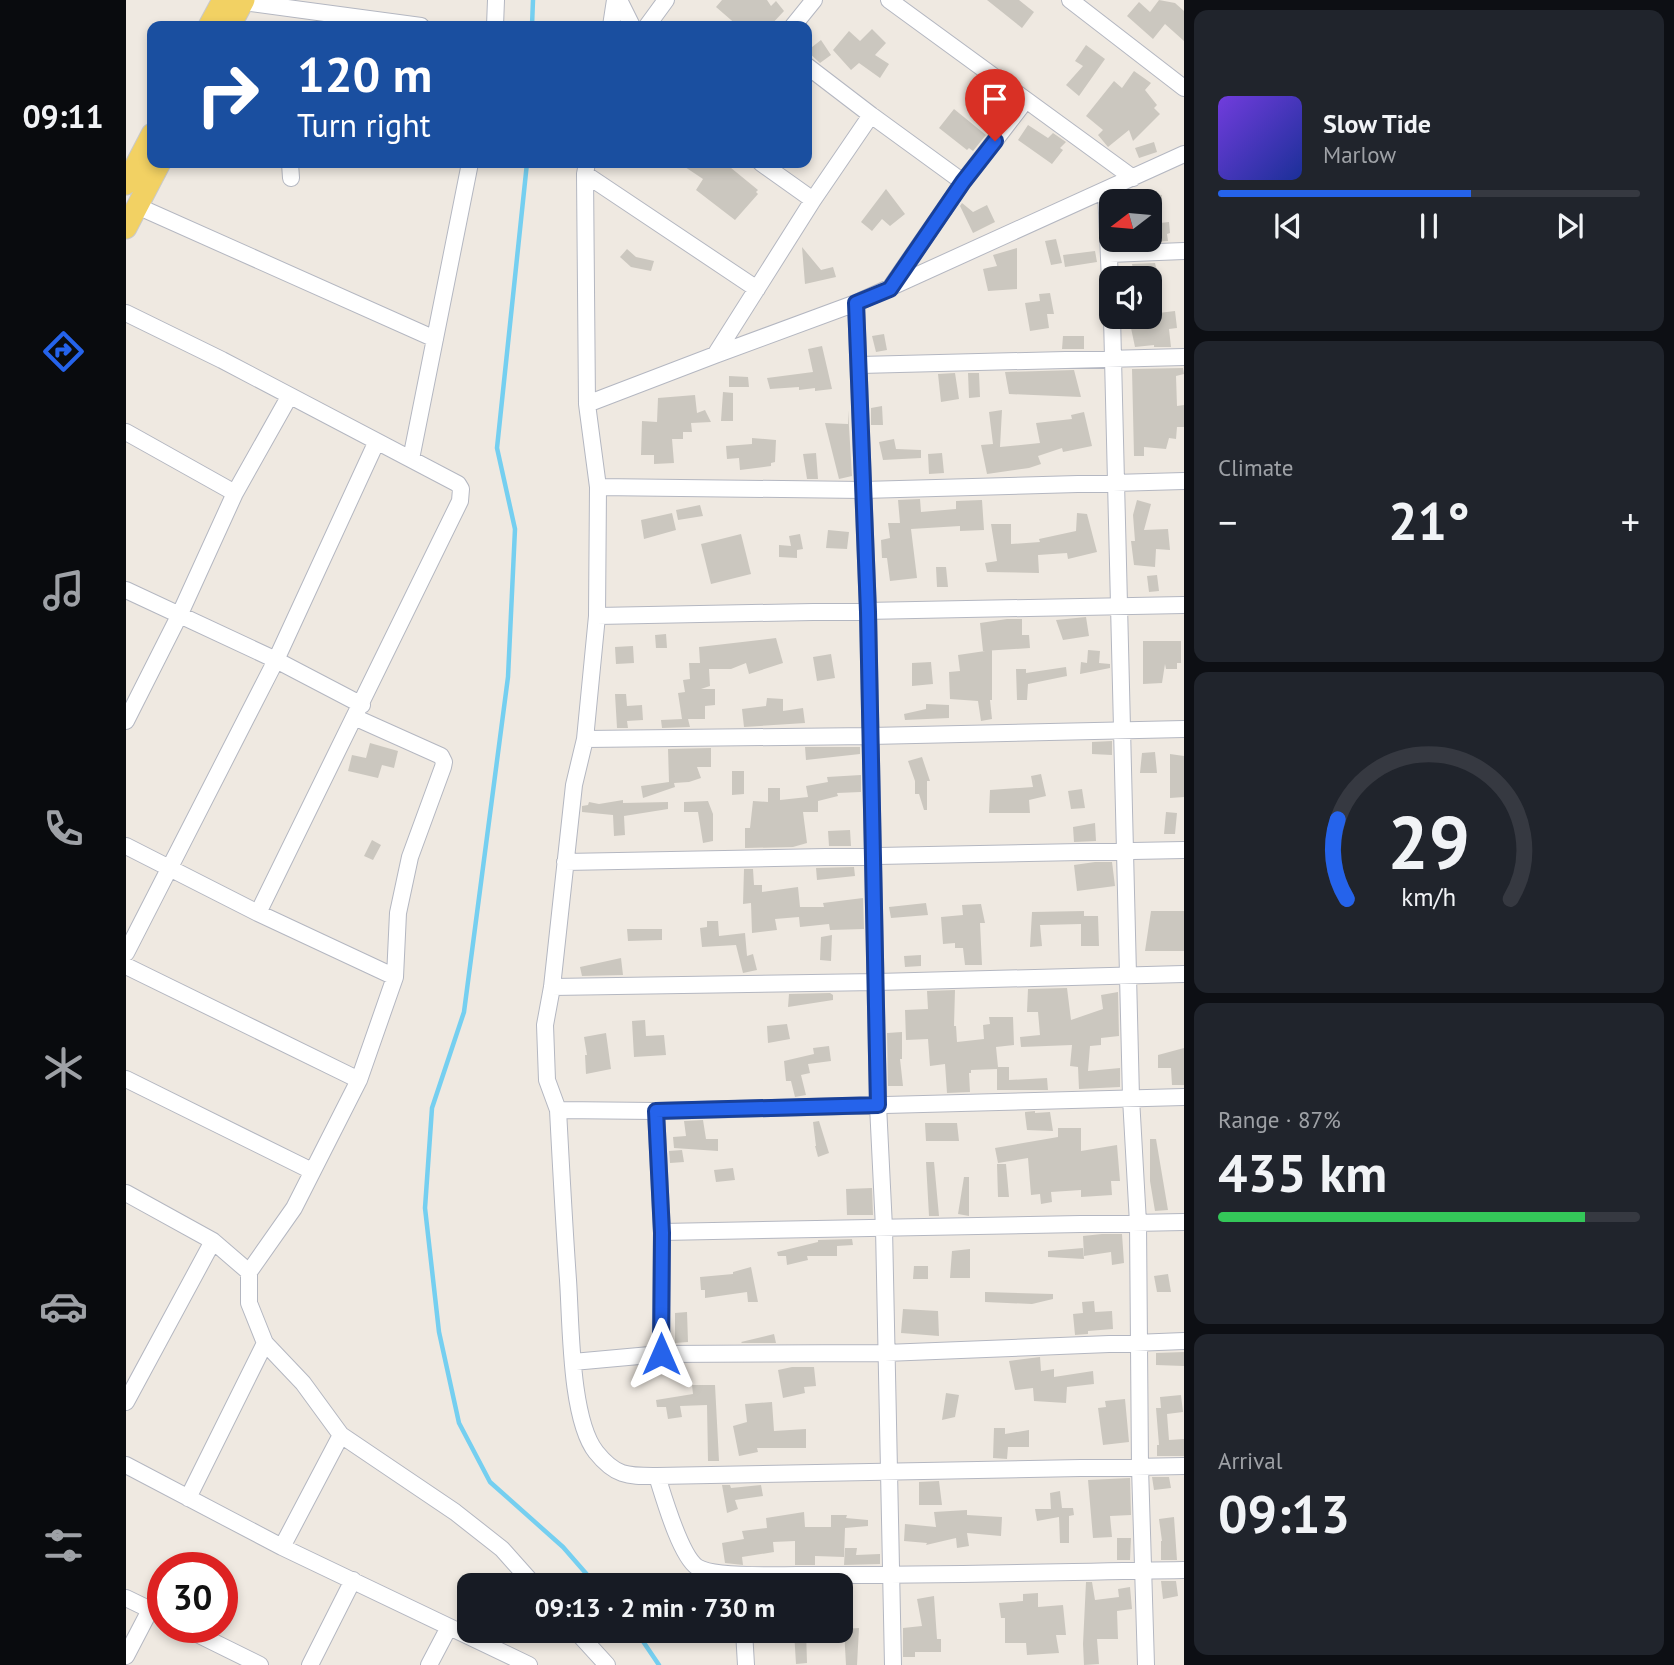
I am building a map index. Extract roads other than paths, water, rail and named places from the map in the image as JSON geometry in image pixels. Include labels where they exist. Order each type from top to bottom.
[{"type":"main road","points":[[213,21],[229,1]]},
{"type":"main road","points":[[229,1],[230,21]]},
{"type":"main road","points":[[126,184],[147,144]]},
{"type":"main road","points":[[126,228],[157,168]]},
{"type":"street","points":[[495,21],[496,0]]},
{"type":"street","points":[[612,21],[617,0]]},
{"type":"street","points":[[617,0],[629,21]]},
{"type":"street","points":[[651,21],[666,0]]},
{"type":"street","points":[[797,21],[814,0]]},
{"type":"street","points":[[889,0],[1133,178]]},
{"type":"street","points":[[1070,0],[1088,5],[1184,88]]},
{"type":"street","points":[[229,1],[383,21]]},
{"type":"street","points":[[292,21],[293,9]]},
{"type":"street","points":[[812,70],[963,182]]},
{"type":"street","points":[[890,289],[963,182],[1026,100]]},
{"type":"street","points":[[715,355],[871,115]]},
{"type":"street","points":[[1108,189],[1184,154]]},
{"type":"street","points":[[411,459],[469,168]]},
{"type":"street","points":[[768,168],[814,201]]},
{"type":"street","points":[[586,169],[758,289]]},
{"type":"street","points":[[586,169],[587,404],[598,487],[597,616],[585,739],[574,785],[552,987],[545,1025],[547,1080],[558,1110],[573,1362],[582,1421],[596,1452],[626,1476],[888,1474],[1184,1466]]},
{"type":"street","points":[[587,404],[856,303],[1099,193]]},
{"type":"street","points":[[137,206],[435,339]]},
{"type":"street","points":[[1109,266],[1109,254],[1184,251]]},
{"type":"street","points":[[856,303],[868,612],[893,1665]]},
{"type":"street","points":[[126,313],[222,360],[458,484],[461,495],[258,913]]},
{"type":"street","points":[[1113,329],[1114,483],[1120,607],[1131,1098],[1138,1223],[1140,1467],[1146,1665]]},
{"type":"street","points":[[860,365],[1184,357]]},
{"type":"street","points":[[126,721],[235,493],[289,397]]},
{"type":"street","points":[[126,432],[235,493]]},
{"type":"street","points":[[126,953],[276,660],[376,443]]},
{"type":"street","points":[[598,487],[863,490],[1184,481]]},
{"type":"street","points":[[126,590],[276,660],[358,711],[441,756],[444,762],[410,857],[398,913],[396,977],[359,1080],[294,1209],[249,1272],[249,1303],[265,1343],[303,1383],[341,1435],[484,1534],[524,1573]]},
{"type":"street","points":[[597,616],[1184,605]]},
{"type":"street","points":[[585,739],[1184,729]]},
{"type":"street","points":[[126,846],[258,913],[396,977]]},
{"type":"street","points":[[565,862],[1184,850]]},
{"type":"street","points":[[126,966],[359,1080]]},
{"type":"street","points":[[552,987],[1184,974]]},
{"type":"street","points":[[126,1079],[312,1171]]},
{"type":"street","points":[[558,1110],[656,1111],[1184,1097]]},
{"type":"street","points":[[656,1111],[662,1233],[661,1354]]},
{"type":"street","points":[[126,1193],[212,1241],[249,1272]]},
{"type":"street","points":[[662,1233],[1184,1222]]},
{"type":"street","points":[[126,1402],[212,1241]]},
{"type":"street","points":[[573,1362],[661,1354],[885,1353],[1184,1341]]},
{"type":"street","points":[[188,1498],[265,1343]]},
{"type":"street","points":[[282,1547],[341,1435]]},
{"type":"street","points":[[126,1465],[282,1547],[529,1665]]},
{"type":"street","points":[[657,1476],[685,1554],[696,1566],[710,1573]]},
{"type":"street","points":[[853,1577],[1184,1570]]},
{"type":"street","points":[[310,1665],[353,1580]]},
{"type":"street","points":[[126,1598],[147,1608]]},
{"type":"street","points":[[126,1656],[147,1627]]},
{"type":"street","points":[[429,1665],[449,1628]]},
{"type":"street","points":[[216,1643],[260,1665]]},
{"type":"street","points":[[587,1643],[607,1665]]},
{"type":"street","points":[[745,1643],[746,1665]]},
{"type":"waterway","points":[[532,21],[533,0]]},
{"type":"waterway","points":[[526,168],[497,448],[515,529],[508,677],[464,1012],[432,1108],[425,1208],[439,1332],[459,1423],[490,1482],[563,1547],[586,1573]]},
{"type":"waterway","points":[[644,1643],[659,1665]]}]
